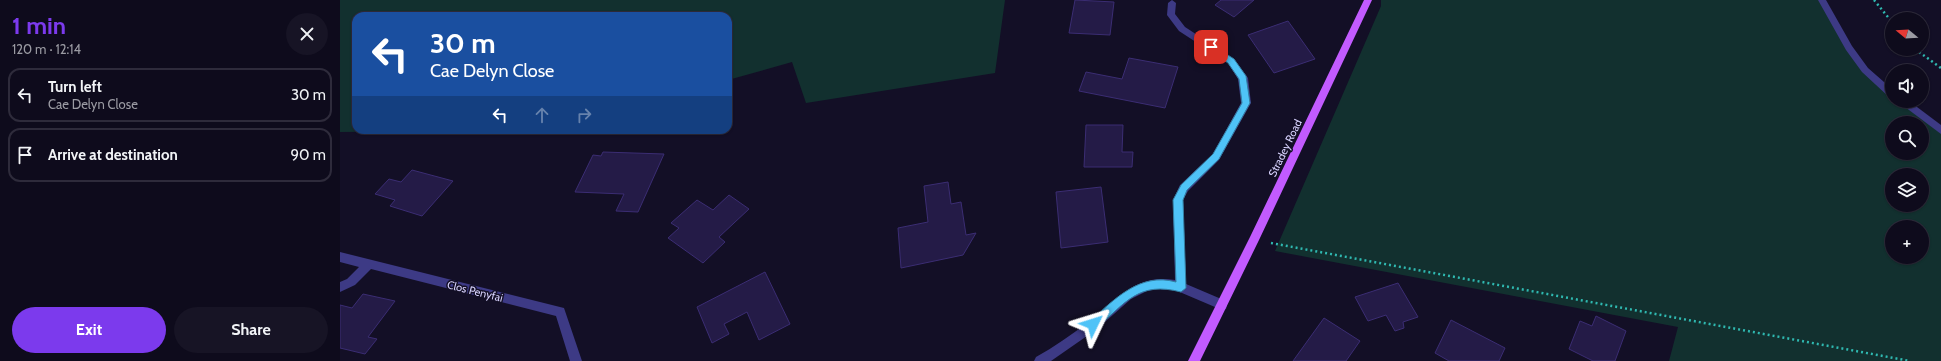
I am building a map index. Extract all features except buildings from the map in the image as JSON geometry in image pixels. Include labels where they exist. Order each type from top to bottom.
[{"type":"main road","name":"Stradey Road","points":[[1194,361],[1254,240],[1368,0]]},
{"type":"street","points":[[1822,0],[1849,48],[1861,64],[1885,87]]},
{"type":"street","points":[[1172,3],[1172,15],[1182,29],[1221,54],[1235,67],[1243,78],[1246,103],[1216,157],[1184,188],[1178,200],[1181,288]]},
{"type":"street","points":[[1911,108],[1941,130]]},
{"type":"street","name":"Clos Penyfai","points":[[340,257],[560,312],[576,361]]},
{"type":"street","points":[[340,287],[351,282],[369,264]]},
{"type":"street","points":[[1040,361],[1065,346],[1088,329],[1128,294],[1149,284],[1168,284],[1222,305]]},
{"type":"path","points":[[1874,0],[1885,13]]},
{"type":"path","points":[[1925,56],[1941,68]]},
{"type":"path","points":[[1254,240],[1910,361]]},
{"type":"green space","points":[[340,0],[1005,0],[995,73],[806,103],[792,62],[732,79],[732,12],[352,12],[352,132],[340,132]]},
{"type":"green space","points":[[1381,0],[1822,0],[1849,48],[1885,87],[1885,108],[1911,108],[1922,116],[1885,116],[1885,160],[1929,160],[1929,121],[1941,130],[1941,361],[1669,361],[1678,327],[1275,251],[1381,6]]},
{"type":"route","points":[[1093,324],[1128,294],[1149,284],[1168,284],[1181,288],[1178,200],[1184,188],[1216,157],[1232,131],[1246,103],[1243,78],[1231,61],[1211,47]]}]
